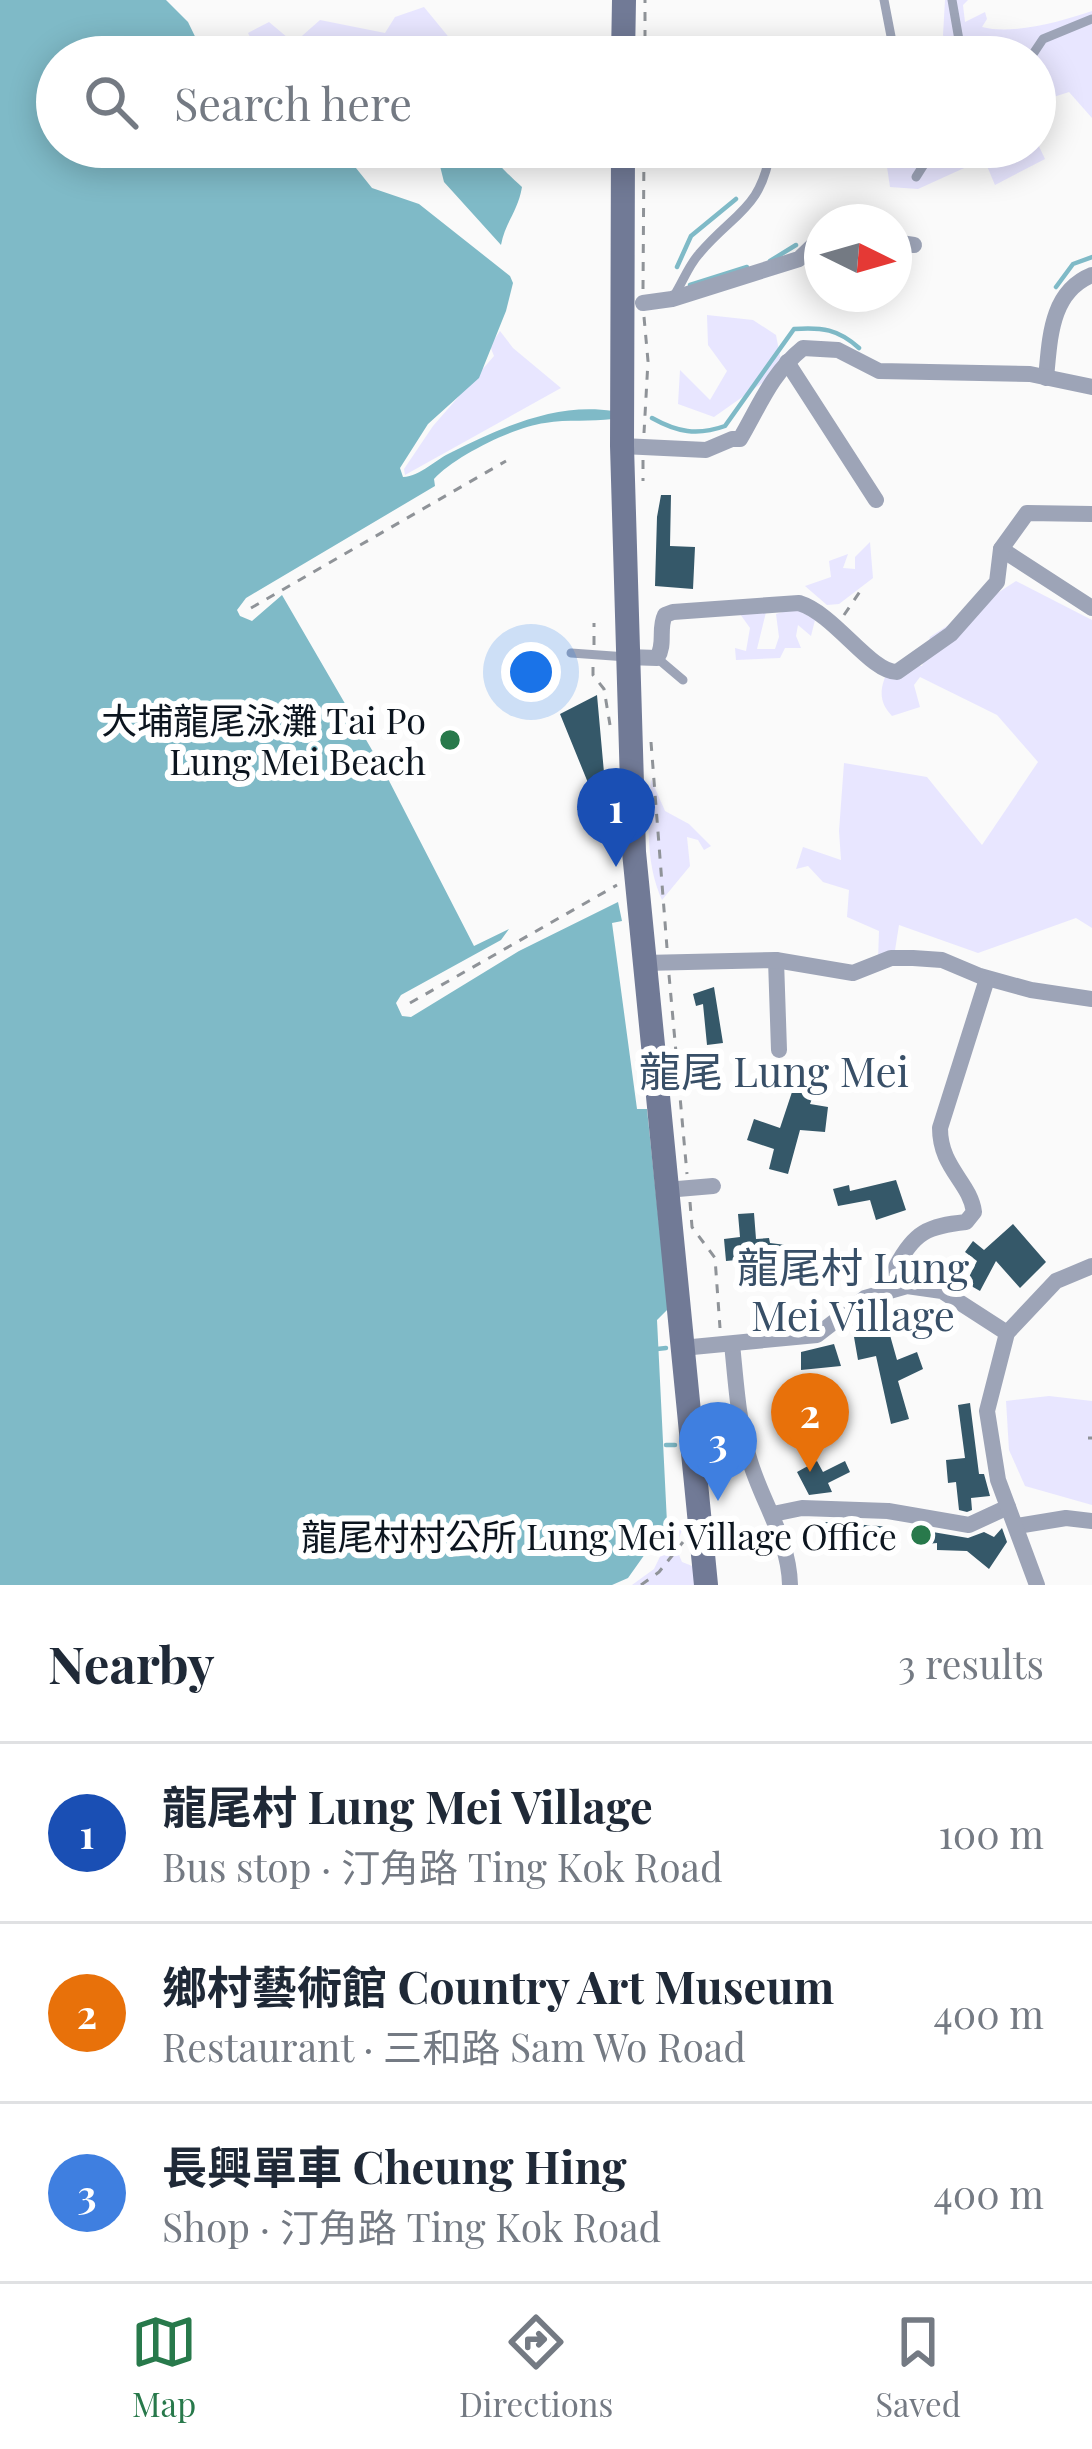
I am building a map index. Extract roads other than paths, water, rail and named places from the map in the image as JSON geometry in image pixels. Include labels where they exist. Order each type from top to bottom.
[{"type":"main road","points":[[623,36],[624,0]]},
{"type":"main road","points":[[623,168],[633,304],[633,446],[624,510],[620,656],[613,681],[656,962],[678,1189],[682,1348],[706,1585]]},
{"type":"street","points":[[633,304],[672,299],[804,255]]},
{"type":"street","points":[[1046,378],[1053,319],[1079,280],[1092,275]]},
{"type":"street","points":[[633,446],[706,450],[740,439],[761,394],[803,348],[838,350],[879,371],[1030,374],[1092,387]]},
{"type":"street","points":[[787,362],[876,500]]},
{"type":"street","points":[[620,656],[657,658],[662,646],[660,624],[673,612],[799,602],[814,608],[878,669],[890,674],[951,634],[997,582],[1001,549],[1027,513],[1092,514]]},
{"type":"street","points":[[1001,549],[1092,608]]},
{"type":"street","points":[[656,962],[776,959],[853,973],[891,958],[942,960],[987,979],[1092,999]]},
{"type":"street","points":[[776,959],[779,1050]]},
{"type":"street","points":[[898,1287],[896,1268],[916,1238],[938,1225],[966,1222],[974,1212],[971,1198],[951,1172],[940,1145],[940,1128],[987,979]]},
{"type":"street","points":[[678,1189],[713,1186]]},
{"type":"street","points":[[1037,1585],[992,1452],[987,1411],[1007,1334],[1056,1281],[1092,1266]]},
{"type":"street","points":[[682,1348],[817,1335],[865,1298],[919,1286],[942,1291],[1007,1334]]},
{"type":"street","points":[[726,1341],[746,1444],[773,1514],[790,1585]]},
{"type":"street","points":[[773,1514],[802,1508],[888,1511],[969,1526],[1008,1507]]},
{"type":"street","points":[[1017,1526],[1066,1518],[1092,1522]]},
{"type":"lane","points":[[884,0],[891,36]]},
{"type":"lane","points":[[952,0],[958,36]]},
{"type":"lane","points":[[1050,36],[1092,19]]},
{"type":"lane","points":[[672,299],[698,254],[744,214],[768,168]]},
{"type":"lane","points":[[916,177],[922,168]]},
{"type":"lane","points":[[572,653],[620,656]]},
{"type":"lane","points":[[657,658],[683,680]]},
{"type":"waterway","points":[[677,267],[691,236],[736,199]]},
{"type":"waterway","points":[[770,261],[796,245]]},
{"type":"waterway","points":[[1056,287],[1073,264],[1092,257]]},
{"type":"waterway","points":[[690,285],[747,267]]},
{"type":"waterway","points":[[652,418],[687,431],[725,426],[794,329],[829,331],[859,348]]},
{"type":"waterway","points":[[657,1349],[666,1348]]},
{"type":"waterway","points":[[666,1445],[675,1445]]},
{"type":"waterway","points":[[664,1527],[671,1533]]},
{"type":"place","name":"大埔龍尾泳灘 Tai Po Lung Mei Beach","points":[[450,740]]},
{"type":"place","name":"龍尾村 Lung Mei Village","points":[[616,867]]},
{"type":"place","name":"鄉村藝術館 Country Art Museum","points":[[810,1472]]},
{"type":"place","name":"長興單車 Cheung Hing","points":[[718,1501]]},
{"type":"place","name":"龍尾村村公所 Lung Mei Village Office","points":[[921,1535]]},
{"type":"district","name":"龍尾 Lung Mei","points":[[774,1070]]},
{"type":"district","name":"龍尾村 Lung Mei Village","points":[[853,1290]]}]
